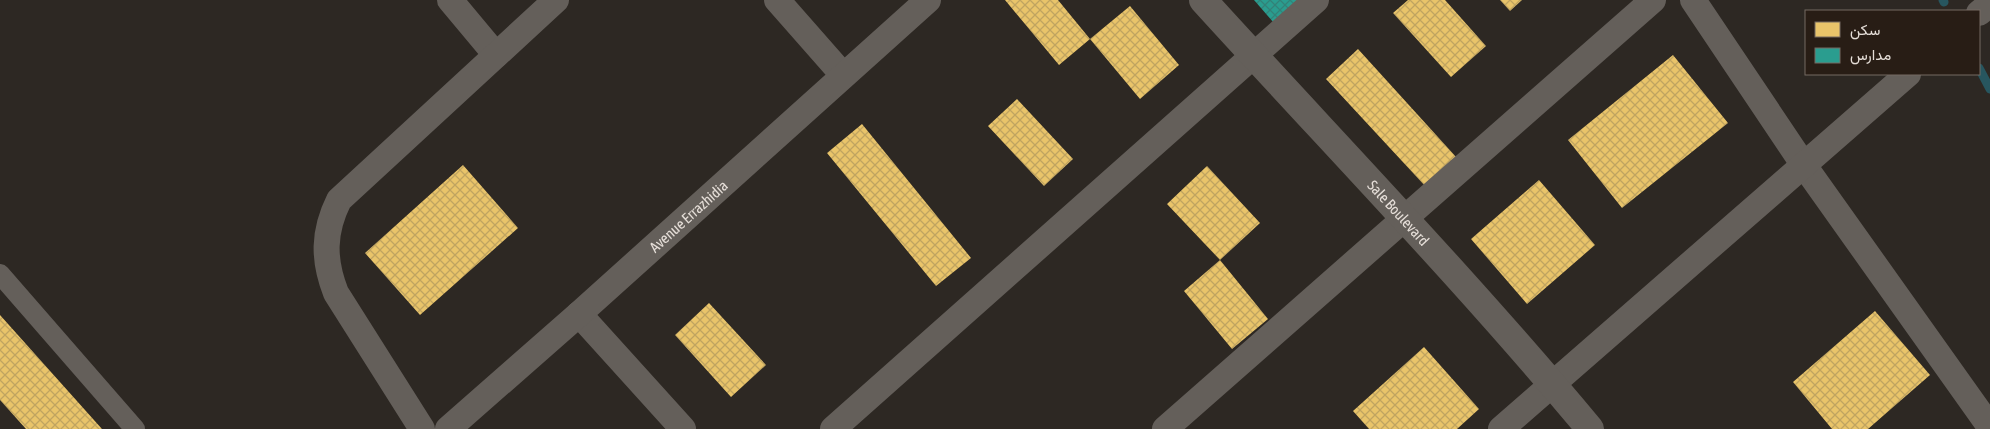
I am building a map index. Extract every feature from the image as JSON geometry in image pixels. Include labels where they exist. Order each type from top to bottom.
[{"type":"street","points":[[450,0],[496,55]]},
{"type":"street","points":[[422,429],[336,293],[326,260],[325,243],[328,228],[339,200],[556,0]]},
{"type":"street","points":[[777,0],[843,75]]},
{"type":"street","name":"Avenue Errazhidia","points":[[448,429],[579,314],[928,0]]},
{"type":"street","name":"Sale Boulevard","points":[[1203,0],[1405,219],[1552,383],[1590,429]]},
{"type":"street","points":[[833,429],[1316,0]]},
{"type":"street","points":[[1165,429],[1653,0]]},
{"type":"street","points":[[1693,0],[1802,164],[1990,427]]},
{"type":"street","points":[[1980,12],[1990,4]]},
{"type":"street","points":[[1501,429],[1802,164],[1907,75]]},
{"type":"street","points":[[0,274],[135,429]]},
{"type":"street","points":[[579,314],[683,429]]},
{"type":"building: سكن","points":[[1005,0],[1058,0],[1090,39],[1059,65]]},
{"type":"building: سكن","points":[[1408,0],[1445,0],[1486,46],[1451,77],[1393,13]]},
{"type":"building: سكن","points":[[1500,0],[1522,0],[1510,11]]},
{"type":"building: سكن","points":[[1130,6],[1179,65],[1140,99],[1090,39]]},
{"type":"building: سكن","points":[[1358,49],[1457,158],[1426,187],[1326,79]]},
{"type":"building: سكن","points":[[1673,55],[1728,123],[1622,208],[1568,140]]},
{"type":"building: سكن","points":[[1017,99],[1073,159],[1044,186],[988,126]]},
{"type":"building: سكن","points":[[862,124],[971,258],[936,286],[827,153]]},
{"type":"building: سكن","points":[[463,165],[518,228],[420,315],[365,253]]},
{"type":"building: سكن","points":[[1207,166],[1260,223],[1220,260],[1167,204]]},
{"type":"building: سكن","points":[[1539,180],[1595,245],[1527,304],[1471,239]]},
{"type":"building: سكن","points":[[1220,260],[1268,319],[1232,349],[1184,291]]},
{"type":"building: سكن","points":[[709,303],[766,365],[731,397],[675,335]]},
{"type":"building: سكن","points":[[1875,311],[1930,375],[1868,429],[1832,429],[1793,382]]},
{"type":"building: سكن","points":[[0,315],[102,429],[26,429],[0,400]]},
{"type":"building: سكن","points":[[1424,347],[1479,409],[1457,429],[1369,429],[1353,411]]},
{"type":"building: مدارس","points":[[1254,0],[1300,0],[1274,23]]},
{"type":"waterway","points":[[1980,70],[1990,89]]}]
